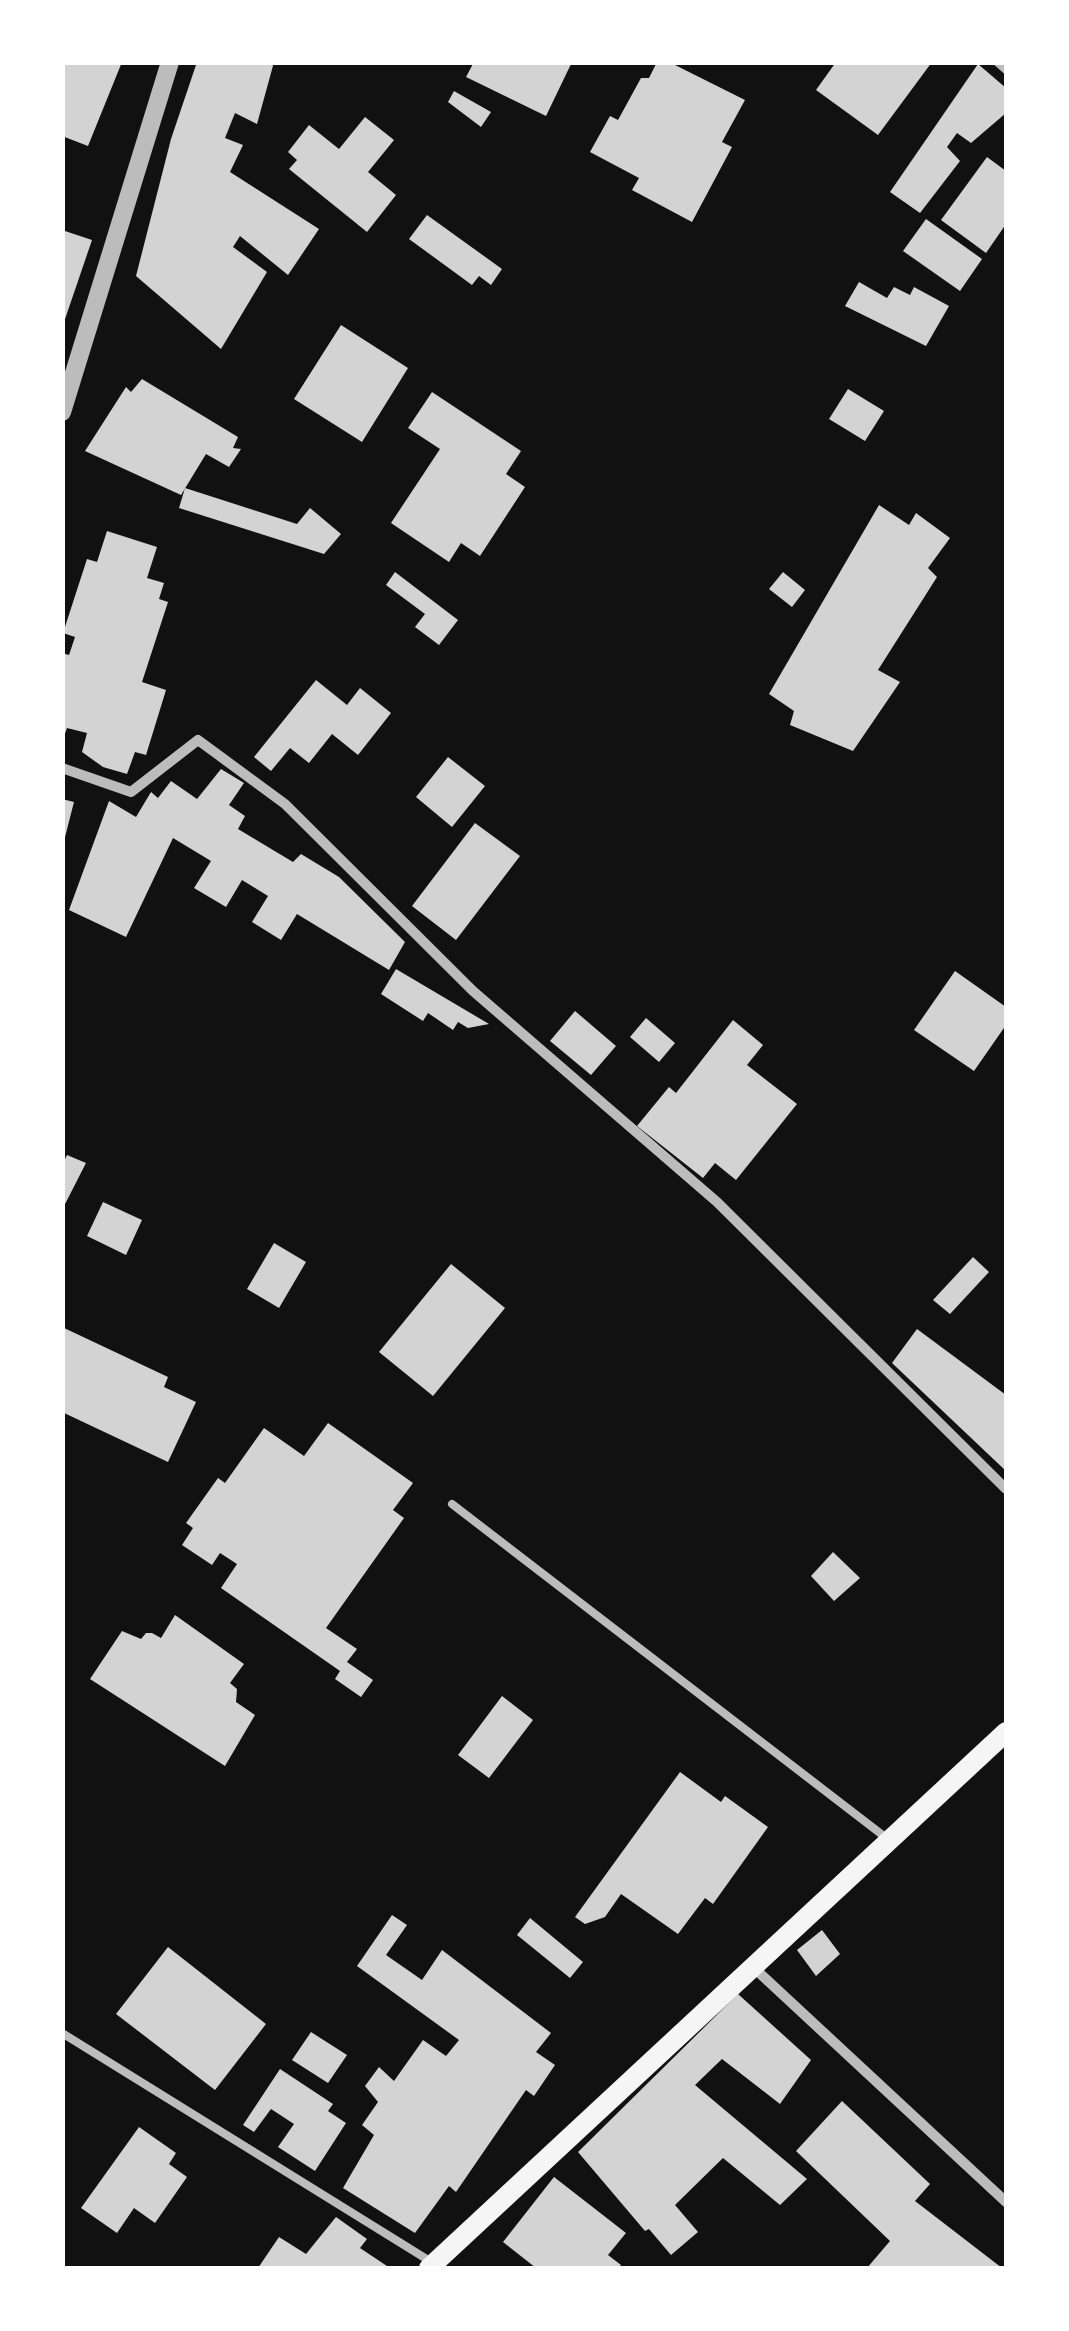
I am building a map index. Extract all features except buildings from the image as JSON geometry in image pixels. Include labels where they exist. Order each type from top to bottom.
[{"type":"main road","points":[[431,2266],[1006,1732]]},
{"type":"street","points":[[62,412],[170,62]]},
{"type":"street","points":[[62,768],[132,792],[198,740],[284,804],[473,991],[717,1202],[1006,1489]]},
{"type":"street","points":[[752,1966],[1006,2202]]},
{"type":"lane","points":[[997,62],[1006,70]]},
{"type":"lane","points":[[452,1504],[889,1840]]},
{"type":"lane","points":[[62,2033],[431,2266]]}]
